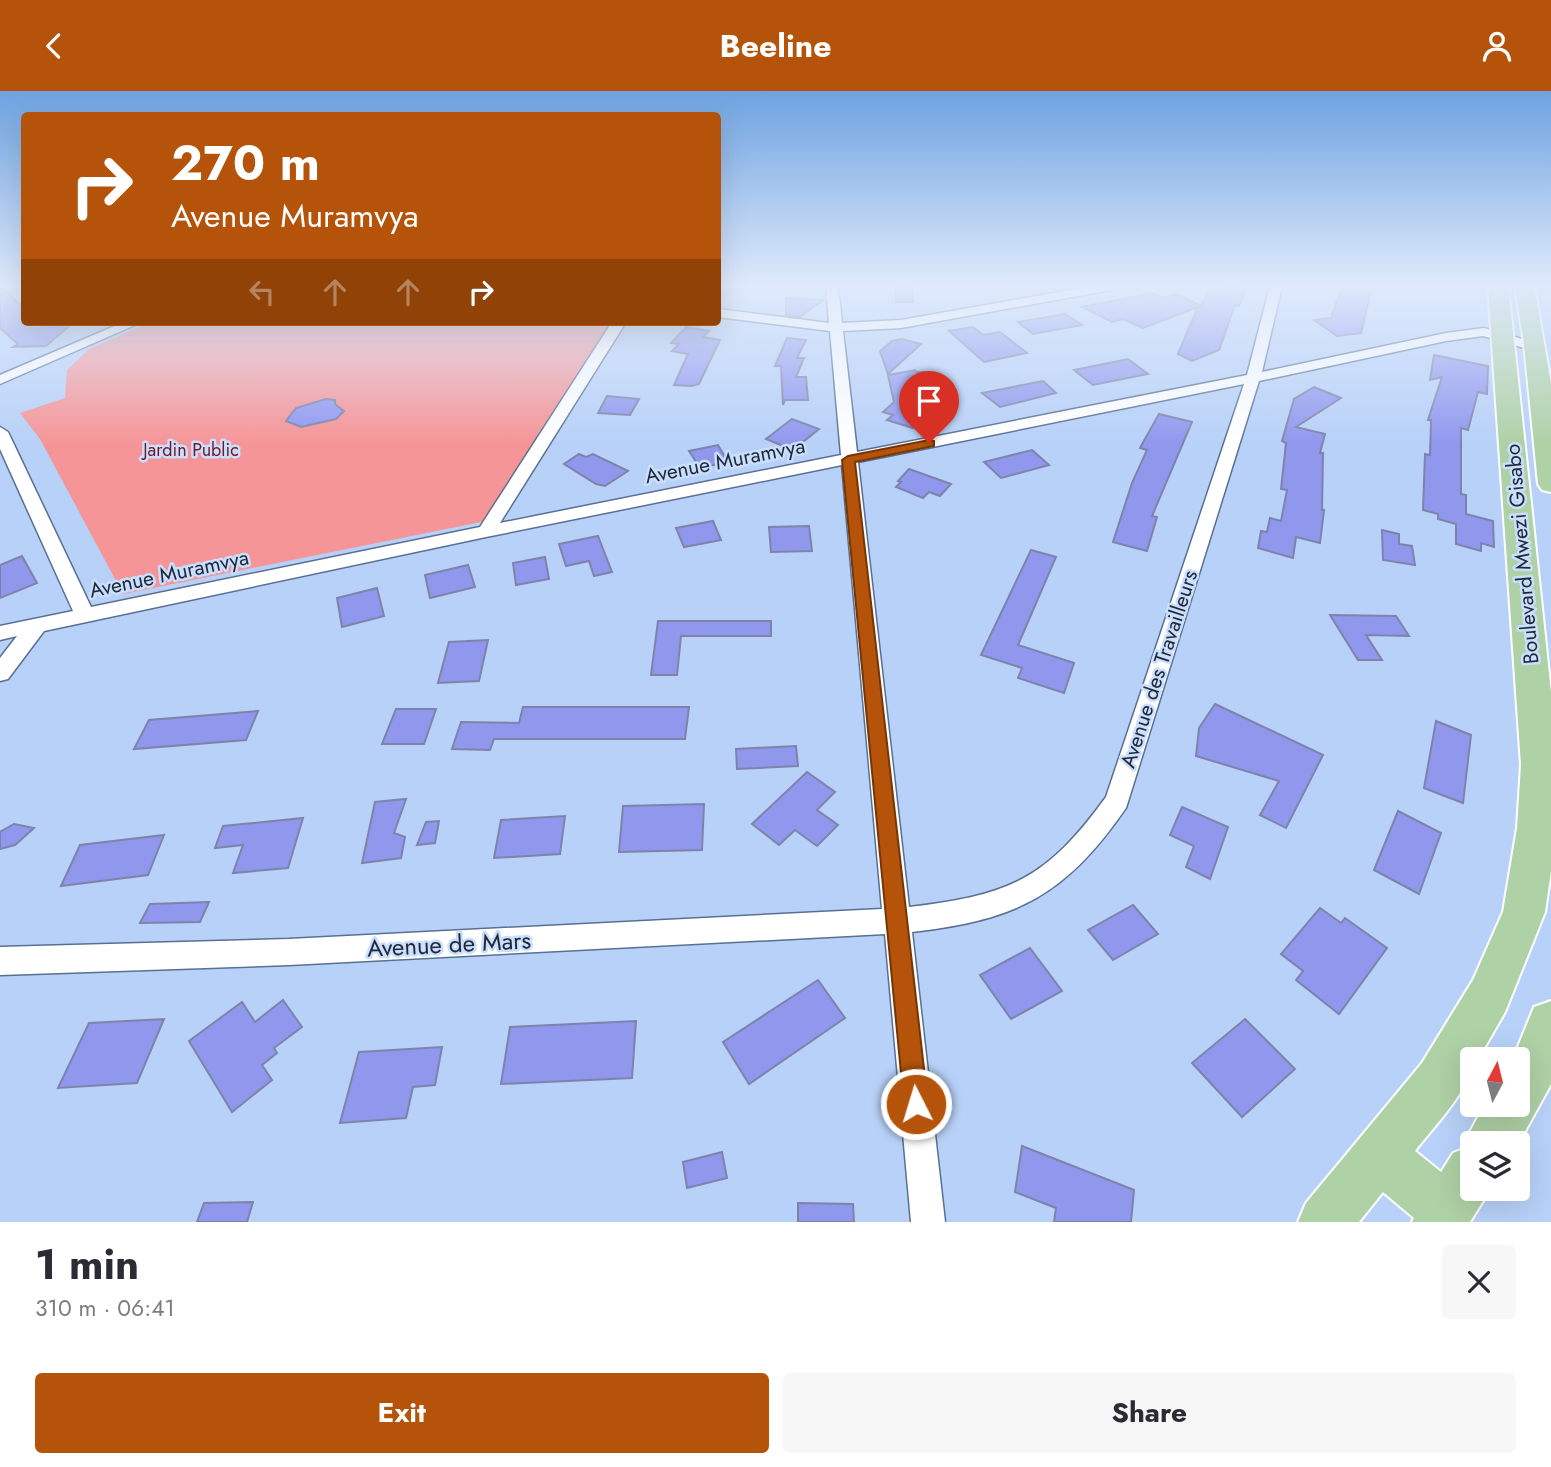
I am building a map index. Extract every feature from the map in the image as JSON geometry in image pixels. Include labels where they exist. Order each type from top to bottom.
[{"type":"main road","name":"Boulevard Mwezi Gisabo","points":[[1509,345],[1546,401],[1551,484]]},
{"type":"main road","name":"Boulevard Mwezi Gisabo","points":[[1325,1222],[1439,1080],[1489,996],[1524,912],[1541,796],[1537,573],[1509,345]]},
{"type":"main road","points":[[1530,1076],[1551,1024]]},
{"type":"main road","points":[[1380,1156],[1452,1202]]},
{"type":"street","points":[[0,380],[96,339]]},
{"type":"street","points":[[486,531],[608,339]]},
{"type":"street","points":[[838,339],[848,460],[928,1222]]},
{"type":"street","name":"Avenue des Travailleurs","points":[[898,921],[961,913],[1015,898],[1060,869],[1092,837],[1117,800],[1253,378],[1263,339]]},
{"type":"street","name":"Avenue Muramvya","points":[[0,633],[486,531],[1253,378],[1509,345]]},
{"type":"street","points":[[0,432],[85,615]]},
{"type":"street","points":[[0,673],[36,627]]},
{"type":"street","name":"Avenue de Mars","points":[[0,961],[289,952],[898,921]]},
{"type":"green space","name":"Jardin Public","points":[[113,339],[604,339],[486,521],[123,594],[40,439],[20,413],[65,398],[67,370],[89,349]]},
{"type":"building","points":[[12,339],[54,339],[46,346],[13,347],[18,344]]},
{"type":"building","points":[[675,339],[720,340],[699,384],[674,385],[688,354],[672,351],[679,344],[671,343]]},
{"type":"building","points":[[787,339],[806,340],[797,358],[804,358],[796,377],[806,377],[808,400],[785,400],[783,405],[781,366],[775,366]]},
{"type":"building","points":[[902,339],[921,344],[888,374],[880,351],[892,341]]},
{"type":"building","points":[[958,339],[1009,339],[1027,353],[984,362]]},
{"type":"building","points":[[1184,339],[1223,339],[1219,350],[1192,361],[1178,354]]},
{"type":"building","points":[[1434,355],[1488,366],[1487,394],[1478,392],[1468,430],[1461,428],[1461,494],[1466,495],[1466,514],[1493,521],[1494,547],[1481,543],[1481,551],[1456,544],[1456,524],[1438,519],[1438,514],[1423,510],[1425,454],[1430,455],[1431,420],[1428,420],[1442,377],[1430,380]]},
{"type":"building","points":[[1128,359],[1148,374],[1093,385],[1074,370]]},
{"type":"building","points":[[915,370],[925,372],[929,383],[941,383],[950,393],[913,428],[887,420],[893,415],[883,412],[894,402],[888,375]]},
{"type":"building","points":[[1043,381],[1056,393],[1000,407],[982,393]]},
{"type":"building","points":[[1314,387],[1341,398],[1296,427],[1325,434],[1320,453],[1323,453],[1324,510],[1320,543],[1296,537],[1293,558],[1258,548],[1261,531],[1267,532],[1270,518],[1281,521],[1287,490],[1281,489],[1286,443],[1282,441],[1294,399]]},
{"type":"building","points":[[607,396],[639,399],[630,415],[598,413]]},
{"type":"building","points":[[326,399],[335,400],[335,404],[344,411],[336,419],[301,427],[286,421],[296,408]]},
{"type":"building","points":[[1159,414],[1192,422],[1152,516],[1157,517],[1147,551],[1113,542],[1132,483],[1147,450],[1140,448]]},
{"type":"building","points":[[792,419],[819,429],[793,450],[766,439]]},
{"type":"building","points":[[718,445],[728,462],[700,468],[689,451]]},
{"type":"building","points":[[1032,450],[1049,465],[1001,478],[984,462]]},
{"type":"building","points":[[579,454],[586,457],[593,454],[628,471],[605,486],[596,484],[564,464]]},
{"type":"building","points":[[909,469],[951,484],[940,496],[929,492],[923,498],[896,487]]},
{"type":"building","points":[[713,521],[721,540],[684,547],[676,528]]},
{"type":"building","points":[[809,526],[812,551],[771,552],[769,527]]},
{"type":"building","points":[[1382,530],[1399,534],[1399,544],[1412,546],[1415,565],[1383,560]]},
{"type":"building","points":[[598,536],[612,572],[594,576],[589,561],[566,566],[559,544]]},
{"type":"building","points":[[1031,550],[1056,557],[1018,645],[1074,663],[1064,693],[1018,678],[1022,668],[981,655]]},
{"type":"building","points":[[22,556],[37,583],[0,598],[0,565]]},
{"type":"building","points":[[545,557],[549,579],[516,585],[513,563]]},
{"type":"building","points":[[468,565],[475,587],[430,598],[425,575]]},
{"type":"building","points":[[377,588],[384,616],[342,627],[337,598]]},
{"type":"building","points":[[1330,615],[1396,616],[1409,636],[1366,635],[1382,660],[1358,660]]},
{"type":"building","points":[[658,621],[771,621],[771,636],[681,636],[677,675],[651,675]]},
{"type":"building","points":[[488,640],[479,681],[438,683],[449,642]]},
{"type":"building","points":[[1215,704],[1323,755],[1286,828],[1260,815],[1279,781],[1196,756],[1199,728]]},
{"type":"building","points":[[523,707],[689,707],[685,739],[494,739],[490,750],[452,749],[461,722],[519,723]]},
{"type":"building","points":[[396,709],[436,709],[424,744],[382,744]]},
{"type":"building","points":[[258,711],[246,740],[134,749],[149,720]]},
{"type":"building","points":[[1436,721],[1471,735],[1463,803],[1424,788]]},
{"type":"building","points":[[796,746],[798,766],[737,769],[736,749]]},
{"type":"building","points":[[807,772],[835,792],[817,810],[838,825],[817,846],[795,830],[779,845],[752,824]]},
{"type":"building","points":[[406,799],[394,833],[405,837],[401,858],[362,863],[375,802]]},
{"type":"building","points":[[704,804],[702,850],[619,852],[623,806]]},
{"type":"building","points":[[1182,807],[1228,827],[1210,879],[1186,867],[1194,846],[1170,835]]},
{"type":"building","points":[[1398,811],[1441,833],[1419,894],[1374,870]]},
{"type":"building","points":[[565,816],[560,854],[494,858],[501,820]]},
{"type":"building","points":[[303,818],[288,868],[233,873],[243,845],[215,848],[223,826]]},
{"type":"building","points":[[439,821],[435,843],[417,845],[426,822]]},
{"type":"building","points":[[14,824],[34,828],[15,845],[0,849],[0,832]]},
{"type":"building","points":[[164,835],[148,875],[61,886],[80,845]]},
{"type":"building","points":[[209,902],[200,922],[140,923],[150,904]]},
{"type":"building","points":[[1133,905],[1158,934],[1113,960],[1088,930]]},
{"type":"building","points":[[1320,908],[1341,923],[1345,918],[1387,948],[1339,1014],[1296,980],[1303,971],[1281,954]]},
{"type":"building","points":[[1030,948],[1062,991],[1011,1019],[980,975]]},
{"type":"building","points":[[818,980],[845,1018],[749,1084],[723,1042]]},
{"type":"building","points":[[283,1000],[302,1027],[274,1048],[277,1053],[262,1065],[272,1080],[232,1112],[189,1041],[242,1002],[255,1022]]},
{"type":"building","points":[[164,1019],[137,1083],[58,1088],[89,1023]]},
{"type":"building","points":[[1245,1019],[1295,1069],[1242,1117],[1192,1063]]},
{"type":"building","points":[[636,1021],[632,1078],[501,1084],[510,1027]]},
{"type":"building","points":[[442,1047],[435,1085],[413,1087],[406,1118],[340,1123],[359,1052]]},
{"type":"building","points":[[1022,1146],[1134,1190],[1131,1222],[1054,1222],[1056,1208],[1015,1192]]},
{"type":"building","points":[[722,1152],[727,1178],[687,1188],[683,1162]]},
{"type":"building","points":[[253,1202],[247,1222],[197,1222],[204,1203]]},
{"type":"building","points":[[798,1203],[853,1204],[854,1222],[798,1222]]},
{"type":"route","points":[[916,1104],[848,460],[929,443]]}]
